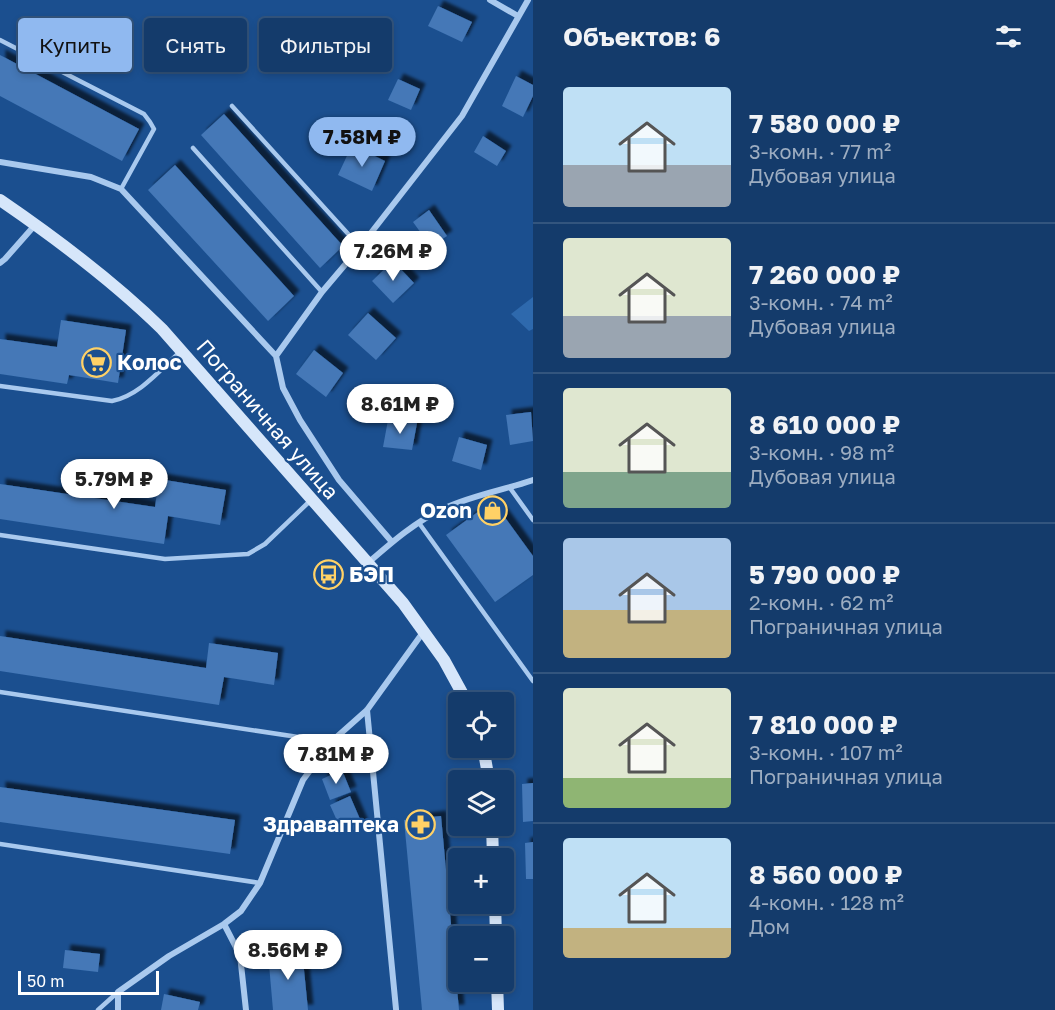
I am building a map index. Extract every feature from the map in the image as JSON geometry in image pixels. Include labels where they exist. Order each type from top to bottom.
[{"type":"main road","name":"Пограничная улица","points":[[0,200],[73,252],[141,309],[182,351],[369,562],[424,630],[462,692]]},
{"type":"main road","points":[[497,992],[498,1010]]},
{"type":"street","points":[[490,0],[518,16]]},
{"type":"street","points":[[276,356],[322,292],[462,116],[528,0]]},
{"type":"street","points":[[0,162],[91,177],[121,189],[276,356],[283,388],[300,420],[339,480],[392,542]]},
{"type":"street","points":[[0,263],[35,225]]},
{"type":"street","points":[[369,562],[392,542],[444,509],[533,480]]},
{"type":"street","points":[[118,1010],[118,992],[169,956],[224,924],[241,911],[260,883],[303,780],[331,742],[368,710],[424,630]]},
{"type":"street","points":[[368,710],[396,1009]]},
{"type":"street","points":[[224,924],[240,955],[246,1010]]},
{"type":"lane","points":[[0,40],[144,114],[154,129],[121,189]]},
{"type":"lane","points":[[232,106],[360,247]]},
{"type":"lane","points":[[193,148],[322,292]]},
{"type":"lane","points":[[0,386],[112,401],[123,399],[182,351]]},
{"type":"lane","points":[[510,488],[533,520]]},
{"type":"lane","points":[[0,535],[165,559],[248,554],[265,544],[312,499]]},
{"type":"lane","points":[[419,523],[533,681]]},
{"type":"lane","points":[[0,692],[331,742]]},
{"type":"lane","points":[[0,844],[260,883]]},
{"type":"lane","points":[[98,1010],[118,992]]},
{"type":"shaded area","points":[[533,297],[533,329],[529,331],[511,314]]},
{"type":"building","points":[[438,6],[472,22],[462,42],[428,26]]},
{"type":"building","points":[[0,55],[18,65],[18,72],[32,72],[139,129],[122,161],[0,96]]},
{"type":"building","points":[[516,76],[533,85],[533,96],[523,117],[502,106]]},
{"type":"building","points":[[398,79],[420,89],[411,110],[388,100]]},
{"type":"building","points":[[224,114],[343,246],[320,268],[201,135]]},
{"type":"building","points":[[483,136],[506,151],[497,166],[474,152]]},
{"type":"building","points":[[352,145],[385,161],[372,191],[338,175]]},
{"type":"building","points":[[175,165],[294,296],[268,321],[148,190]]},
{"type":"building","points":[[429,210],[447,236],[431,247],[413,222]]},
{"type":"building","points":[[393,261],[414,283],[393,303],[372,281]]},
{"type":"building","points":[[368,313],[396,338],[376,360],[348,335]]},
{"type":"building","points":[[61,320],[126,330],[118,383],[69,375],[67,384],[0,374],[0,339],[57,347]]},
{"type":"building","points":[[314,350],[343,373],[326,397],[296,374]]},
{"type":"building","points":[[531,412],[533,441],[510,445],[506,415]]},
{"type":"building","points":[[388,420],[417,423],[412,450],[383,447]]},
{"type":"building","points":[[459,437],[487,445],[481,470],[452,461]]},
{"type":"building","points":[[159,479],[226,490],[220,525],[168,516],[164,544],[0,519],[0,484],[155,507]]},
{"type":"building","points":[[493,501],[533,556],[533,575],[495,602],[446,535]]},
{"type":"building","points":[[0,636],[206,668],[209,643],[278,653],[274,685],[224,677],[219,705],[0,671]]},
{"type":"building","points":[[342,770],[351,792],[330,800],[322,779]]},
{"type":"building","points":[[533,783],[533,821],[523,822],[522,784]]},
{"type":"building","points":[[0,787],[235,820],[230,854],[0,822]]},
{"type":"building","points":[[350,796],[363,826],[343,834],[330,805]]},
{"type":"building","points":[[441,816],[448,914],[450,914],[451,926],[448,926],[448,992],[457,992],[459,1010],[422,1010],[404,820]]},
{"type":"building","points":[[533,842],[533,879],[526,879],[525,843]]},
{"type":"building","points":[[65,950],[100,954],[98,972],[63,968]]},
{"type":"building","points":[[302,950],[308,1010],[273,1010],[268,953]]},
{"type":"building","points":[[164,994],[200,1002],[198,1010],[161,1010]]},
{"type":"place","name":"Колос","points":[[96,362]]},
{"type":"place","name":"Ozon","points":[[493,510]]},
{"type":"place","name":"БЭП","points":[[328,574]]},
{"type":"place","name":"Здраваптека","points":[[420,824]]}]
